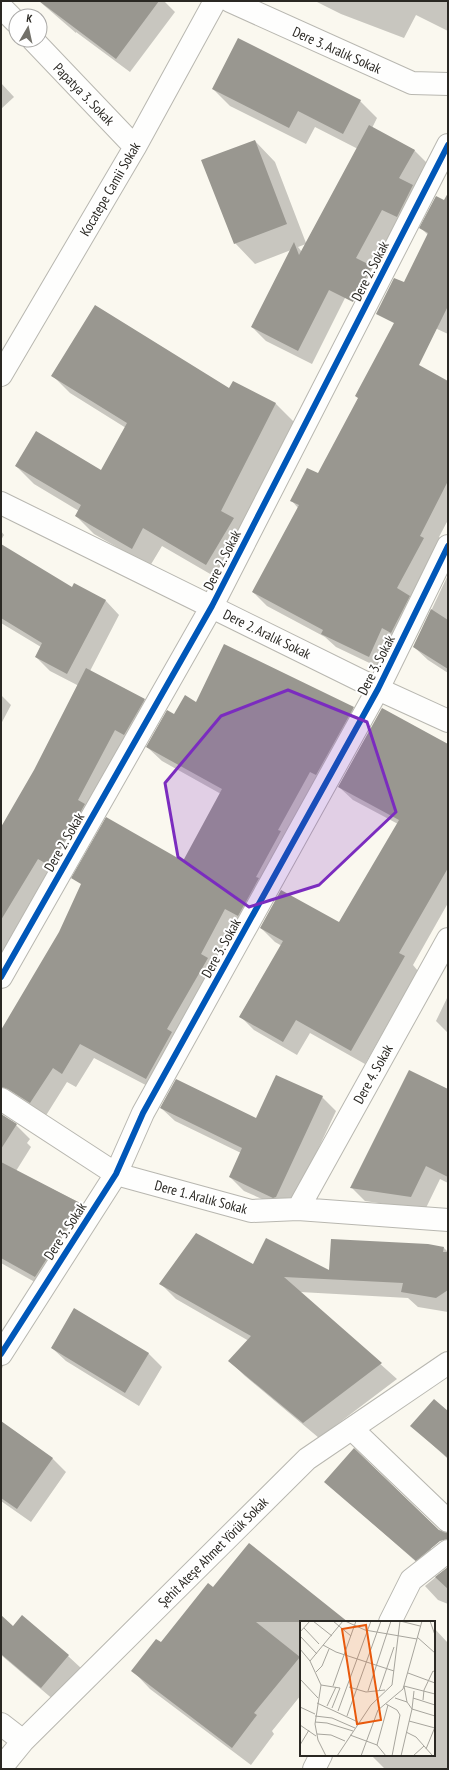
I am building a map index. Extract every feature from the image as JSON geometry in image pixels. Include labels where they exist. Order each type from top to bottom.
[{"type":"street","name":"Kocatepe Camii Sokak","points":[[1,375],[135,147],[216,1]]},
{"type":"street","name":"Dere 3. Aralık Sokak","points":[[230,1],[412,83],[448,84]]},
{"type":"street","name":"Papatya 3. Sokak","points":[[41,48],[135,147]]},
{"type":"street","name":"Dere 2. Sokak","points":[[1,977],[212,606],[448,145]]},
{"type":"street","name":"Dere 2. Aralık Sokak","points":[[1,503],[448,721]]},
{"type":"street","name":"Dere 3. Sokak","points":[[1,1354],[116,1174],[143,1113],[378,688],[448,546]]},
{"type":"street","name":"Dere 4. Sokak","points":[[298,1209],[448,940]]},
{"type":"street","name":"Dere 1. Aralık Sokak","points":[[1,1099],[116,1174],[252,1211],[298,1209],[448,1220]]},
{"type":"street","name":"Şehit Ateşe Ahmet Yörük Sokak","points":[[1,1768],[23,1741],[307,1459],[448,1363]]},
{"type":"street","points":[[352,1429],[448,1521]]},
{"type":"street","points":[[390,1621],[411,1580],[448,1551]]},
{"type":"street","points":[[1,1724],[23,1741]]},
{"type":"street","points":[[314,1769],[320,1756]]},
{"type":"highlighted area","points":[[288,690],[367,722],[396,812],[319,885],[249,907],[178,857],[165,783],[221,716]]},
{"type":"building","points":[[39,1],[159,1],[116,59]]},
{"type":"building","points":[[238,38],[361,100],[343,134],[298,111],[289,128],[212,89]]},
{"type":"building","points":[[369,125],[415,150],[399,178],[413,185],[397,217],[382,210],[356,258],[372,266],[353,302],[329,290],[298,351],[251,327],[294,242],[299,255]]},
{"type":"building","points":[[255,140],[287,224],[234,244],[201,160]]},
{"type":"building","points":[[448,193],[448,306],[419,365],[448,381],[448,481],[420,536],[424,538],[397,588],[410,596],[391,633],[382,628],[369,657],[321,634],[323,630],[252,592],[299,505],[290,501],[307,468],[318,473],[358,398],[355,396],[394,323],[376,314],[394,278],[404,282],[428,233],[419,228],[436,196],[444,200]]},
{"type":"building","points":[[95,305],[229,388],[233,381],[276,403],[221,511],[234,518],[206,565],[143,528],[132,549],[75,516],[81,505],[15,466],[36,431],[101,470],[127,423],[51,376]]},
{"type":"building","points":[[1,544],[72,587],[74,583],[106,600],[67,674],[35,657],[42,643],[1,618]]},
{"type":"building","points":[[431,609],[448,620],[448,669],[413,647]]},
{"type":"building","points":[[224,644],[354,707],[316,775],[310,772],[278,830],[281,831],[256,877],[259,878],[238,916],[225,909],[201,954],[208,958],[167,1029],[172,1032],[146,1079],[80,1044],[62,1074],[53,1068],[30,1103],[8,1089],[1,1087],[1,1030],[59,932],[81,884],[71,878],[106,817],[183,861],[222,789],[146,747],[167,710],[174,714],[185,695],[196,702]]},
{"type":"building","points":[[86,668],[145,699],[124,735],[115,730],[78,800],[85,804],[50,866],[38,859],[1,920],[1,827],[34,770]]},
{"type":"building","points":[[382,708],[448,744],[448,868],[399,953],[405,956],[351,1051],[296,1020],[283,1042],[239,1017],[283,941],[260,928],[281,890],[339,922],[399,820],[338,787]]},
{"type":"building","points":[[409,1070],[448,1089],[448,1177],[426,1166],[411,1197],[350,1188]]},
{"type":"building","points":[[276,1075],[323,1096],[276,1197],[273,1198],[229,1177],[242,1148],[160,1108],[176,1079],[256,1118]]},
{"type":"building","points":[[1,1114],[17,1124],[1,1149]]},
{"type":"building","points":[[1,1162],[82,1204],[35,1277],[1,1258]]},
{"type":"building","points":[[196,1233],[253,1264],[266,1238],[329,1270],[331,1239],[428,1244],[444,1247],[443,1252],[448,1252],[448,1290],[436,1298],[401,1292],[403,1283],[284,1277],[382,1363],[303,1423],[228,1361],[251,1336],[159,1284]]},
{"type":"building","points":[[74,1308],[149,1353],[125,1393],[51,1348]]},
{"type":"building","points":[[434,1399],[448,1411],[448,1458],[410,1426]]},
{"type":"building","points":[[1,1421],[53,1458],[17,1509],[1,1498]]},
{"type":"building","points":[[354,1448],[439,1530],[448,1533],[448,1539],[440,1541],[416,1561],[324,1482]]},
{"type":"building","points":[[249,1543],[347,1621],[256,1622],[300,1657],[254,1713],[257,1715],[232,1748],[131,1671],[156,1639],[161,1642],[208,1583],[213,1587]]},
{"type":"building","points":[[448,1567],[448,1589],[435,1577]]},
{"type":"building","points":[[1,1615],[13,1626],[22,1615],[69,1655],[41,1688],[1,1654]]},
{"type":"cycle path","points":[[1,977],[212,606],[448,145]]},
{"type":"cycle path","points":[[1,1354],[116,1174],[143,1113],[378,689],[448,546]]}]
